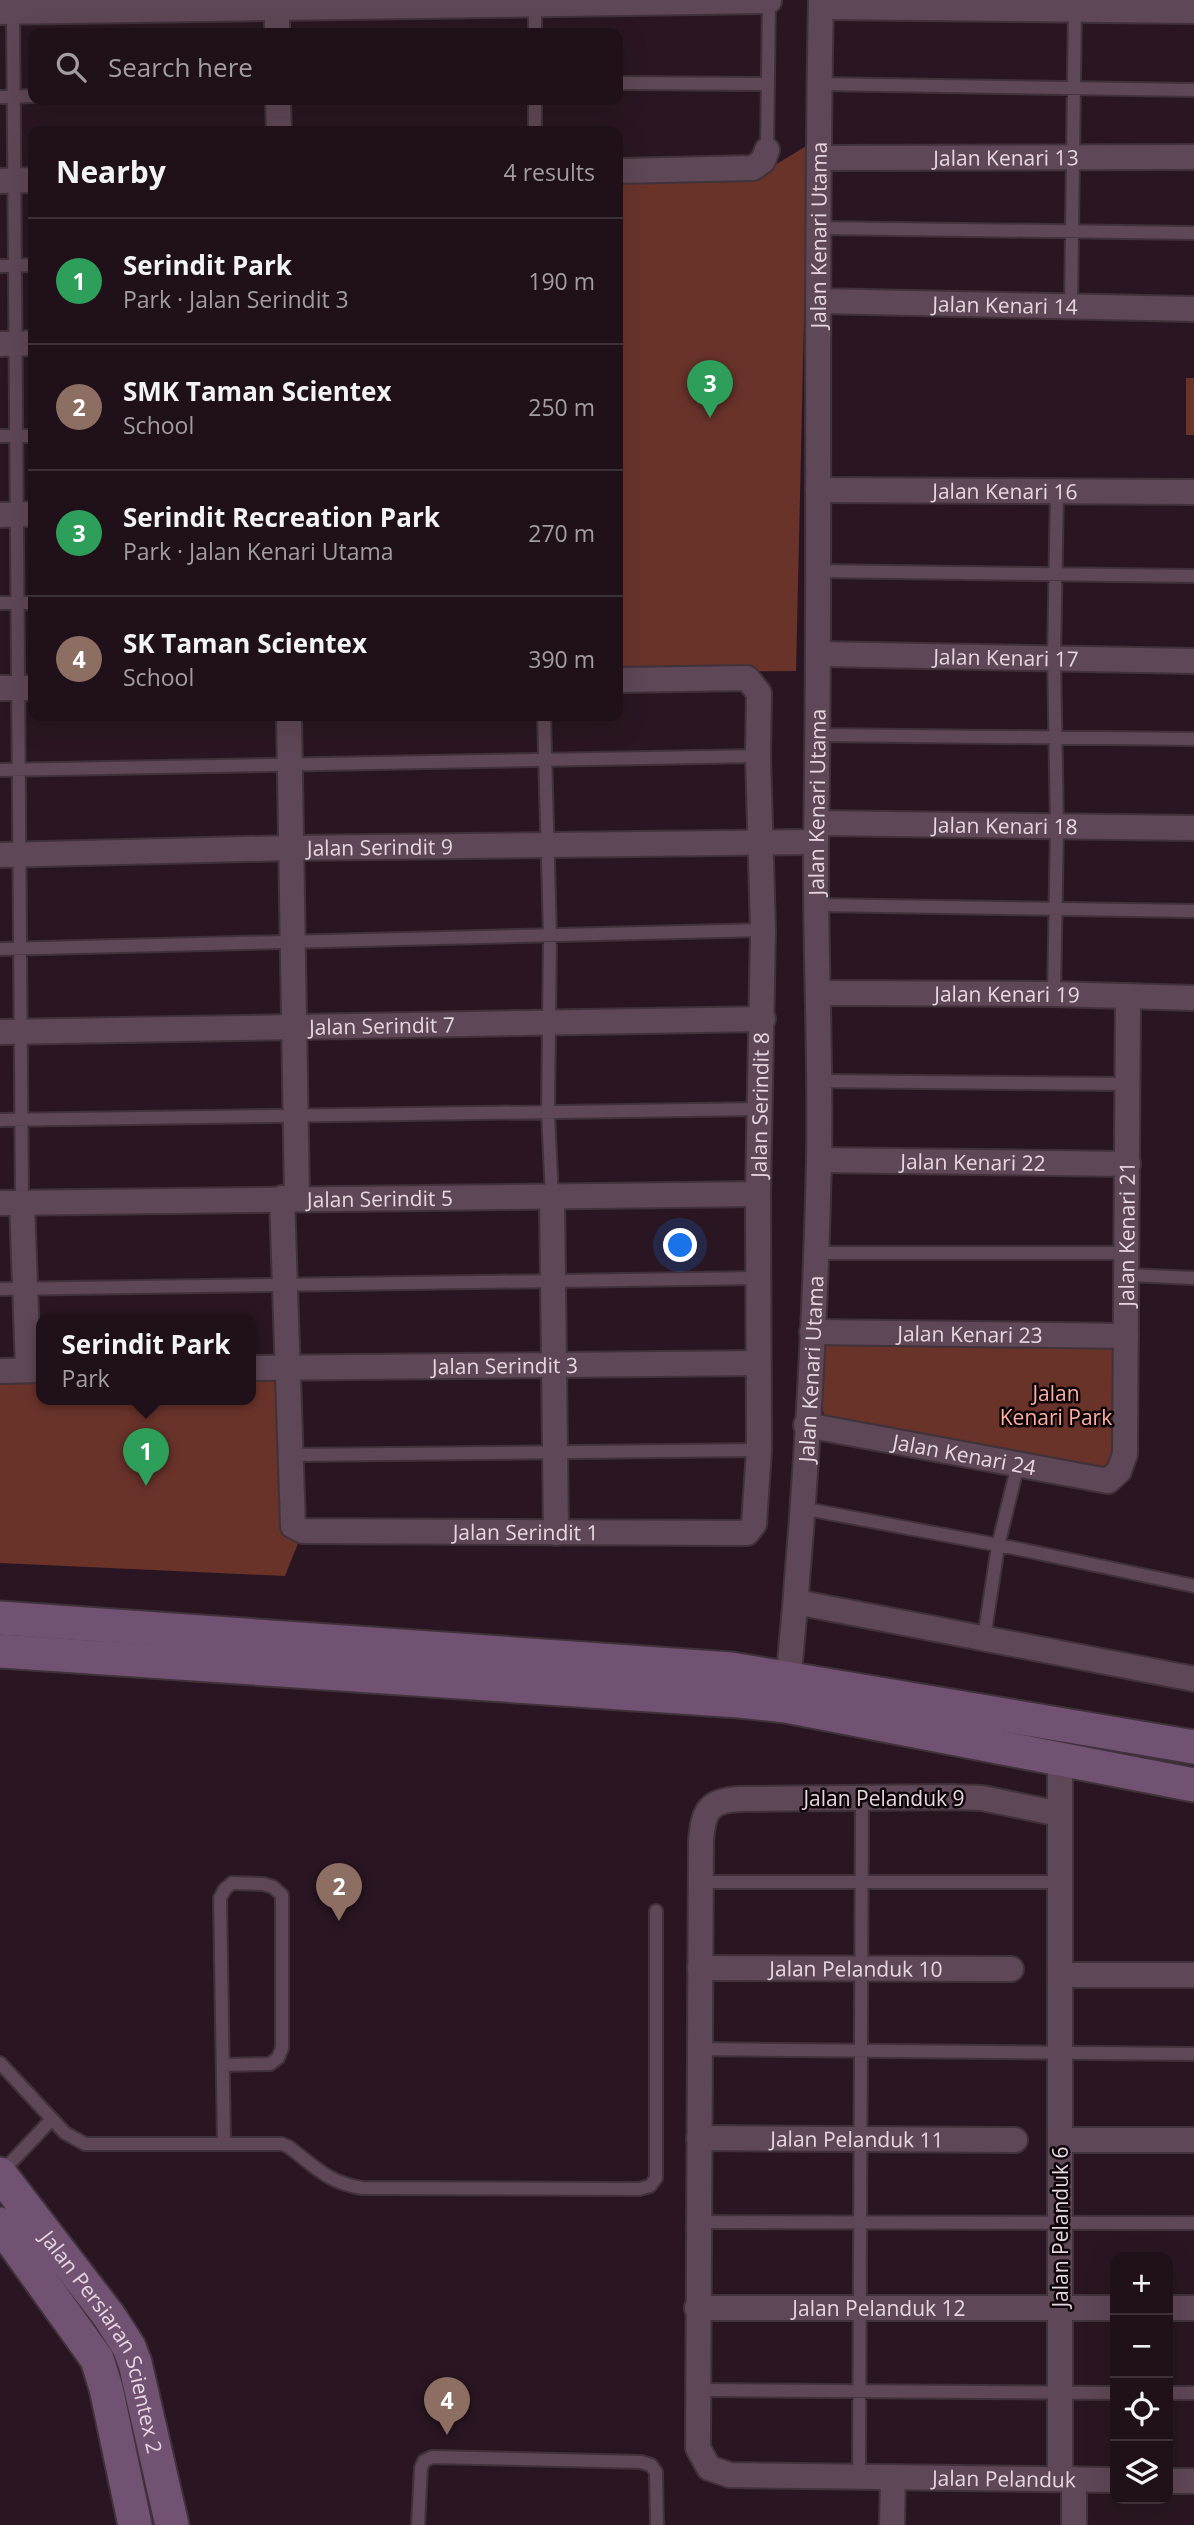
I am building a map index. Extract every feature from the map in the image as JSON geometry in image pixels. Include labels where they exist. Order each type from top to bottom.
[{"type":"street","points":[[9,8],[769,0]]},
{"type":"street","points":[[277,4],[277,28]]},
{"type":"street","points":[[821,4],[1075,6],[1194,11]]},
{"type":"street","name":"Jalan Kenari Utama","points":[[787,1692],[796,1602],[819,1160],[817,832],[821,4]]},
{"type":"street","points":[[278,105],[279,126]]},
{"type":"street","points":[[623,171],[753,169],[763,161],[767,150]]},
{"type":"street","name":"Jalan Kenari 13","points":[[819,158],[1194,158]]},
{"type":"street","name":"Jalan Kenari 14","points":[[818,301],[1194,309]]},
{"type":"street","name":"Jalan Kenari 16","points":[[818,490],[1194,492]]},
{"type":"street","name":"Jalan Kenari 17","points":[[819,654],[1194,661]]},
{"type":"street","name":"Jalan Serindit 8","points":[[623,680],[747,678],[759,694],[763,930],[758,1194],[759,1450],[754,1524],[747,1533]]},
{"type":"street","points":[[289,721],[296,1116],[284,1284],[291,1455]]},
{"type":"street","name":"Jalan Kenari 18","points":[[760,842],[817,832],[1057,827],[1194,828]]},
{"type":"street","name":"Jalan Serindit 9","points":[[10,855],[291,848],[760,842]]},
{"type":"street","name":"Jalan Kenari 19","points":[[818,993],[1055,994],[1194,998]]},
{"type":"street","name":"Jalan Kenari 21","points":[[1119,1472],[1125,1454],[1129,996]]},
{"type":"street","name":"Jalan Serindit 7","points":[[10,1031],[763,1019]]},
{"type":"street","name":"Jalan Kenari 22","points":[[819,1160],[1128,1164]]},
{"type":"street","name":"Jalan Serindit 5","points":[[11,1203],[758,1194]]},
{"type":"street","points":[[552,1198],[556,1534]]},
{"type":"street","points":[[0,1371],[34,1370],[26,1288],[11,1203]]},
{"type":"street","name":"Jalan Kenari 23","points":[[812,1332],[1126,1336]]},
{"type":"street","name":"Jalan Serindit 3","points":[[256,1368],[758,1363]]},
{"type":"street","name":"Jalan Kenari 24","points":[[806,1424],[1108,1481],[1119,1472]]},
{"type":"street","name":"Jalan Serindit 1","points":[[291,1455],[291,1516],[293,1526],[303,1531],[747,1533]]},
{"type":"street","points":[[796,1602],[1194,1679]]},
{"type":"street","points":[[0,1618],[718,1668],[787,1692],[1060,1760],[1194,1785]]},
{"type":"street","points":[[0,1651],[725,1700],[787,1692],[1006,1716],[1194,1747]]},
{"type":"street","points":[[1006,1716],[1051,1738],[1056,1743],[1060,1760]]},
{"type":"street","name":"Jalan Pelanduk 6","points":[[1060,1760],[1060,2393],[1067,2479],[1074,2525]]},
{"type":"street","name":"Jalan Pelanduk 9","points":[[701,1882],[703,1821],[709,1809],[720,1800],[982,1798],[1060,1814]]},
{"type":"street","points":[[697,2390],[701,1882]]},
{"type":"street","name":"Jalan Pelanduk 10","points":[[700,1968],[1011,1969]]},
{"type":"street","points":[[1060,1975],[1194,1975]]},
{"type":"street","name":"Jalan Pelanduk 11","points":[[699,2138],[1015,2140]]},
{"type":"street","points":[[1060,2140],[1194,2140]]},
{"type":"street","name":"Jalan Persiaran Scientex 2","points":[[0,2174],[101,2305],[129,2347],[172,2525]]},
{"type":"street","name":"Jalan Persiaran Scientex 2","points":[[0,2224],[97,2359],[106,2388],[135,2525]]},
{"type":"street","name":"Jalan Pelanduk 12","points":[[697,2308],[1110,2308]]},
{"type":"street","points":[[1173,2308],[1194,2308]]},
{"type":"street","name":"Jalan Pelanduk","points":[[697,2390],[698,2448],[709,2468],[730,2475],[1110,2480]]},
{"type":"street","points":[[892,2525],[893,2477]]},
{"type":"street","points":[[1173,2481],[1194,2481]]},
{"type":"lane","points":[[767,150],[769,0]]},
{"type":"lane","points":[[535,2],[535,28]]},
{"type":"lane","points":[[1071,307],[1075,6]]},
{"type":"lane","points":[[9,8],[16,181],[19,770],[10,855],[20,949],[10,1031],[21,1119],[11,1203]]},
{"type":"lane","points":[[623,83],[767,84]]},
{"type":"lane","points":[[820,84],[1194,90]]},
{"type":"lane","points":[[0,97],[28,96]]},
{"type":"lane","points":[[535,105],[535,126]]},
{"type":"lane","points":[[820,228],[1194,233]]},
{"type":"lane","points":[[0,266],[28,265]]},
{"type":"lane","points":[[0,436],[28,436]]},
{"type":"lane","points":[[1055,994],[1057,491]]},
{"type":"lane","points":[[818,570],[1194,576]]},
{"type":"lane","points":[[0,603],[28,603]]},
{"type":"lane","points":[[544,721],[550,936],[548,1112],[552,1198]]},
{"type":"lane","points":[[818,735],[1194,738]]},
{"type":"lane","points":[[0,770],[758,756]]},
{"type":"lane","points":[[818,905],[1194,911]]},
{"type":"lane","points":[[0,949],[763,930]]},
{"type":"lane","points":[[819,1081],[1129,1084]]},
{"type":"lane","points":[[0,1120],[760,1109]]},
{"type":"lane","points":[[815,1253],[1128,1264],[1194,1278]]},
{"type":"lane","points":[[0,1289],[758,1278]]},
{"type":"lane","points":[[291,1455],[759,1450]]},
{"type":"lane","points":[[984,1638],[998,1546],[1018,1464]]},
{"type":"lane","points":[[801,1508],[1194,1586]]},
{"type":"lane","points":[[859,2477],[862,1797]]},
{"type":"lane","points":[[701,1882],[1060,1882]]},
{"type":"lane","points":[[222,2065],[271,2064],[278,2059],[282,2048],[282,1895],[273,1886],[232,1884],[220,1898],[222,2065],[223,2143]]},
{"type":"lane","points":[[0,2063],[65,2133],[85,2144],[282,2144],[327,2178],[343,2185],[362,2188],[639,2189],[650,2186],[656,2178],[656,1911]]},
{"type":"lane","points":[[699,2049],[1194,2054]]},
{"type":"lane","points":[[0,2174],[51,2119]]},
{"type":"lane","points":[[698,2222],[1194,2223]]},
{"type":"lane","points":[[697,2390],[1110,2393]]},
{"type":"lane","points":[[1173,2393],[1194,2393]]},
{"type":"lane","points":[[418,2525],[421,2468],[424,2461],[432,2457],[641,2462],[651,2465],[656,2472],[657,2525]]},
{"type":"green space","points":[[808,145],[796,671],[623,672],[623,166],[775,165]]},
{"type":"green space","points":[[1186,378],[1194,378],[1194,435],[1186,435]]},
{"type":"green space","name":"Jalan Kenari Park","points":[[823,1341],[1108,1346],[1126,1352],[1119,1471],[902,1434],[893,1428],[873,1432],[850,1427],[824,1414],[814,1385]]},
{"type":"green space","points":[[289,1367],[303,1531],[285,1576],[0,1563],[0,1371],[36,1370],[36,1405],[256,1405],[256,1368]]},
{"type":"place","name":"Serindit Recreation Park","points":[[710,418]]},
{"type":"place","name":"Serindit Park","points":[[146,1486]]},
{"type":"place","name":"SMK Taman Scientex","points":[[339,1921]]},
{"type":"place","name":"SK Taman Scientex","points":[[447,2435]]}]
